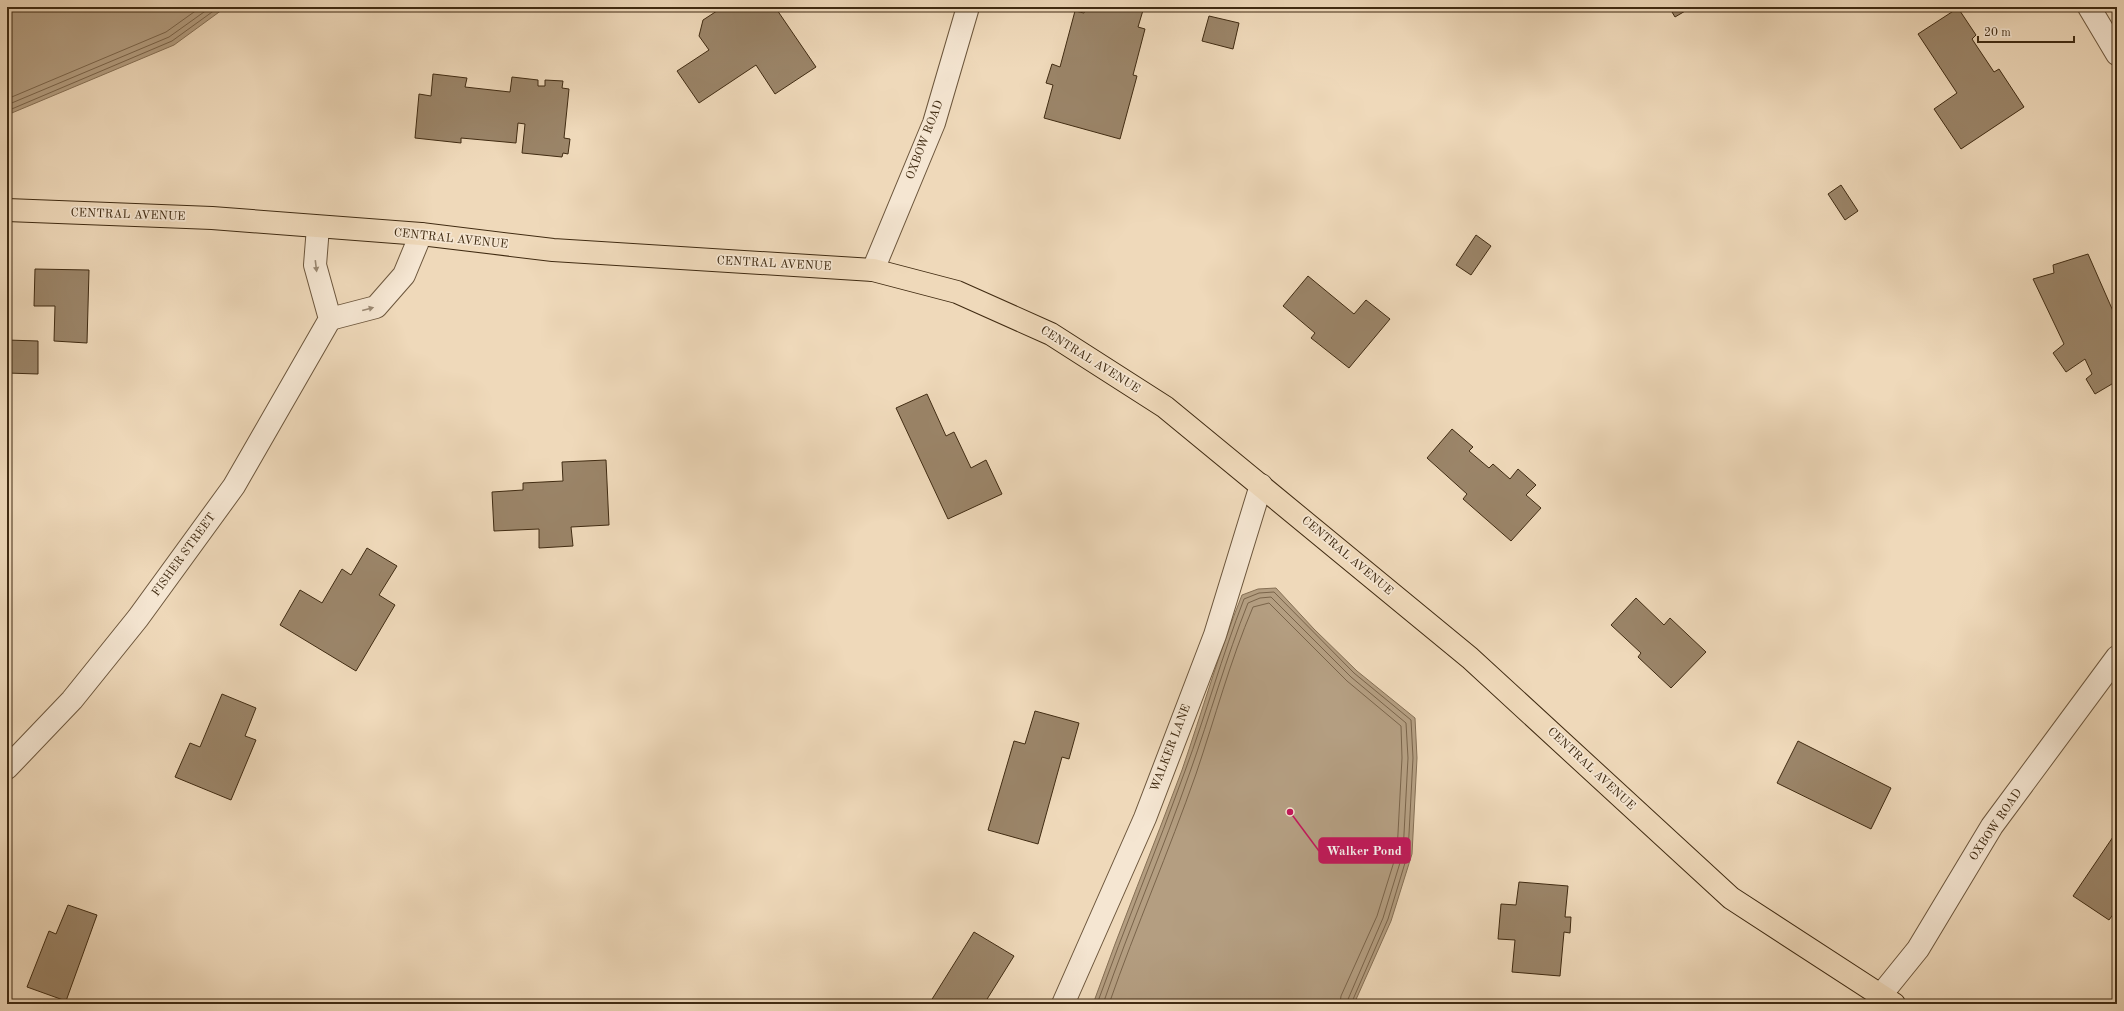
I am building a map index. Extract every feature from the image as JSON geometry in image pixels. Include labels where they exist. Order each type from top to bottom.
[{"type":"main road","name":"CENTRAL AVENUE","points":[[7,210],[212,218],[421,234],[553,250],[873,270],[957,292],[1051,334],[1165,407],[1470,658],[1731,898],[1887,1000]]},
{"type":"street","name":"OXBOW ROAD","points":[[873,270],[934,123],[968,7]]},
{"type":"street","points":[[2090,7],[2117,54]]},
{"type":"street","points":[[318,227],[315,265],[330,319],[376,307],[404,276],[421,234]]},
{"type":"street","name":"FISHER STREET","points":[[7,768],[76,694],[138,618],[234,486],[330,319]]},
{"type":"street","name":"WALKER LANE","points":[[1063,1004],[1144,818],[1215,635],[1261,485]]},
{"type":"street","name":"OXBOW ROAD","points":[[1887,1000],[1992,826],[2117,657]]},
{"type":"water","points":[[7,7],[226,7],[174,45],[7,115]]},
{"type":"water","points":[[1276,588],[1314,629],[1357,671],[1415,718],[1417,758],[1412,854],[1391,921],[1354,1004],[1093,1004],[1182,770],[1218,660],[1242,595],[1258,589]]},
{"type":"building","points":[[723,7],[775,7],[816,67],[775,94],[756,65],[699,103],[677,71],[709,50],[699,36],[703,20]]},
{"type":"building","points":[[1086,7],[1144,7],[1138,27],[1145,29],[1133,75],[1137,76],[1120,139],[1044,118],[1053,85],[1046,83],[1052,64],[1060,67],[1075,11],[1084,13]]},
{"type":"building","points":[[1669,7],[1692,7],[1675,17]]},
{"type":"building","points":[[1958,8],[1976,35],[1972,39],[1994,72],[1999,69],[2024,107],[1961,149],[1934,109],[1957,93],[1918,34]]},
{"type":"building","points":[[1209,16],[1239,23],[1233,49],[1202,41]]},
{"type":"building","points":[[433,74],[467,78],[465,87],[510,92],[512,77],[538,80],[538,86],[545,86],[545,80],[563,81],[562,88],[569,89],[564,138],[570,139],[568,154],[563,153],[562,157],[522,153],[525,124],[518,123],[516,143],[461,138],[461,143],[415,138],[419,94],[431,96]]},
{"type":"building","points":[[1841,185],[1858,211],[1845,220],[1828,194]]},
{"type":"building","points":[[1476,235],[1491,246],[1471,275],[1456,265]]},
{"type":"building","points":[[2088,254],[2113,311],[2117,310],[2117,381],[2095,394],[2086,379],[2092,374],[2085,359],[2066,372],[2053,353],[2064,344],[2033,279],[2054,273],[2053,265]]},
{"type":"building","points":[[35,269],[89,270],[87,343],[54,341],[55,306],[34,306]]},
{"type":"building","points":[[1308,276],[1354,314],[1366,300],[1390,319],[1349,368],[1311,338],[1315,333],[1283,306]]},
{"type":"building","points":[[7,340],[38,341],[38,374],[7,373]]},
{"type":"building","points":[[927,394],[946,436],[954,432],[971,468],[986,460],[1002,494],[948,519],[896,408]]},
{"type":"building","points":[[1452,429],[1473,447],[1469,451],[1489,468],[1493,464],[1510,479],[1518,469],[1536,485],[1526,495],[1541,508],[1511,541],[1463,499],[1467,494],[1427,458]]},
{"type":"building","points":[[606,460],[609,525],[571,527],[573,546],[539,548],[539,529],[494,531],[492,492],[523,490],[523,483],[563,481],[562,462]]},
{"type":"building","points":[[367,548],[397,566],[379,595],[395,605],[356,671],[280,625],[300,590],[322,603],[342,569],[351,575]]},
{"type":"building","points":[[1636,598],[1664,625],[1670,618],[1706,652],[1671,688],[1638,657],[1641,653],[1611,625]]},
{"type":"building","points":[[222,694],[256,708],[245,736],[256,740],[231,800],[175,777],[190,743],[200,747]]},
{"type":"building","points":[[1035,711],[1079,723],[1069,759],[1062,757],[1038,844],[988,830],[1014,741],[1025,744]]},
{"type":"building","points":[[1798,741],[1891,788],[1871,829],[1777,783]]},
{"type":"building","points":[[2117,831],[2117,909],[2109,920],[2073,896]]},
{"type":"building","points":[[1519,882],[1568,886],[1565,917],[1571,917],[1570,933],[1564,932],[1560,976],[1512,972],[1515,940],[1498,939],[1501,904],[1516,905]]},
{"type":"building","points":[[68,905],[97,915],[66,1001],[27,987],[49,931],[56,934]]},
{"type":"building","points":[[974,932],[1014,956],[984,1004],[929,1004]]},
{"type":"place","name":"Walker Pond","points":[[1290,812]]}]
